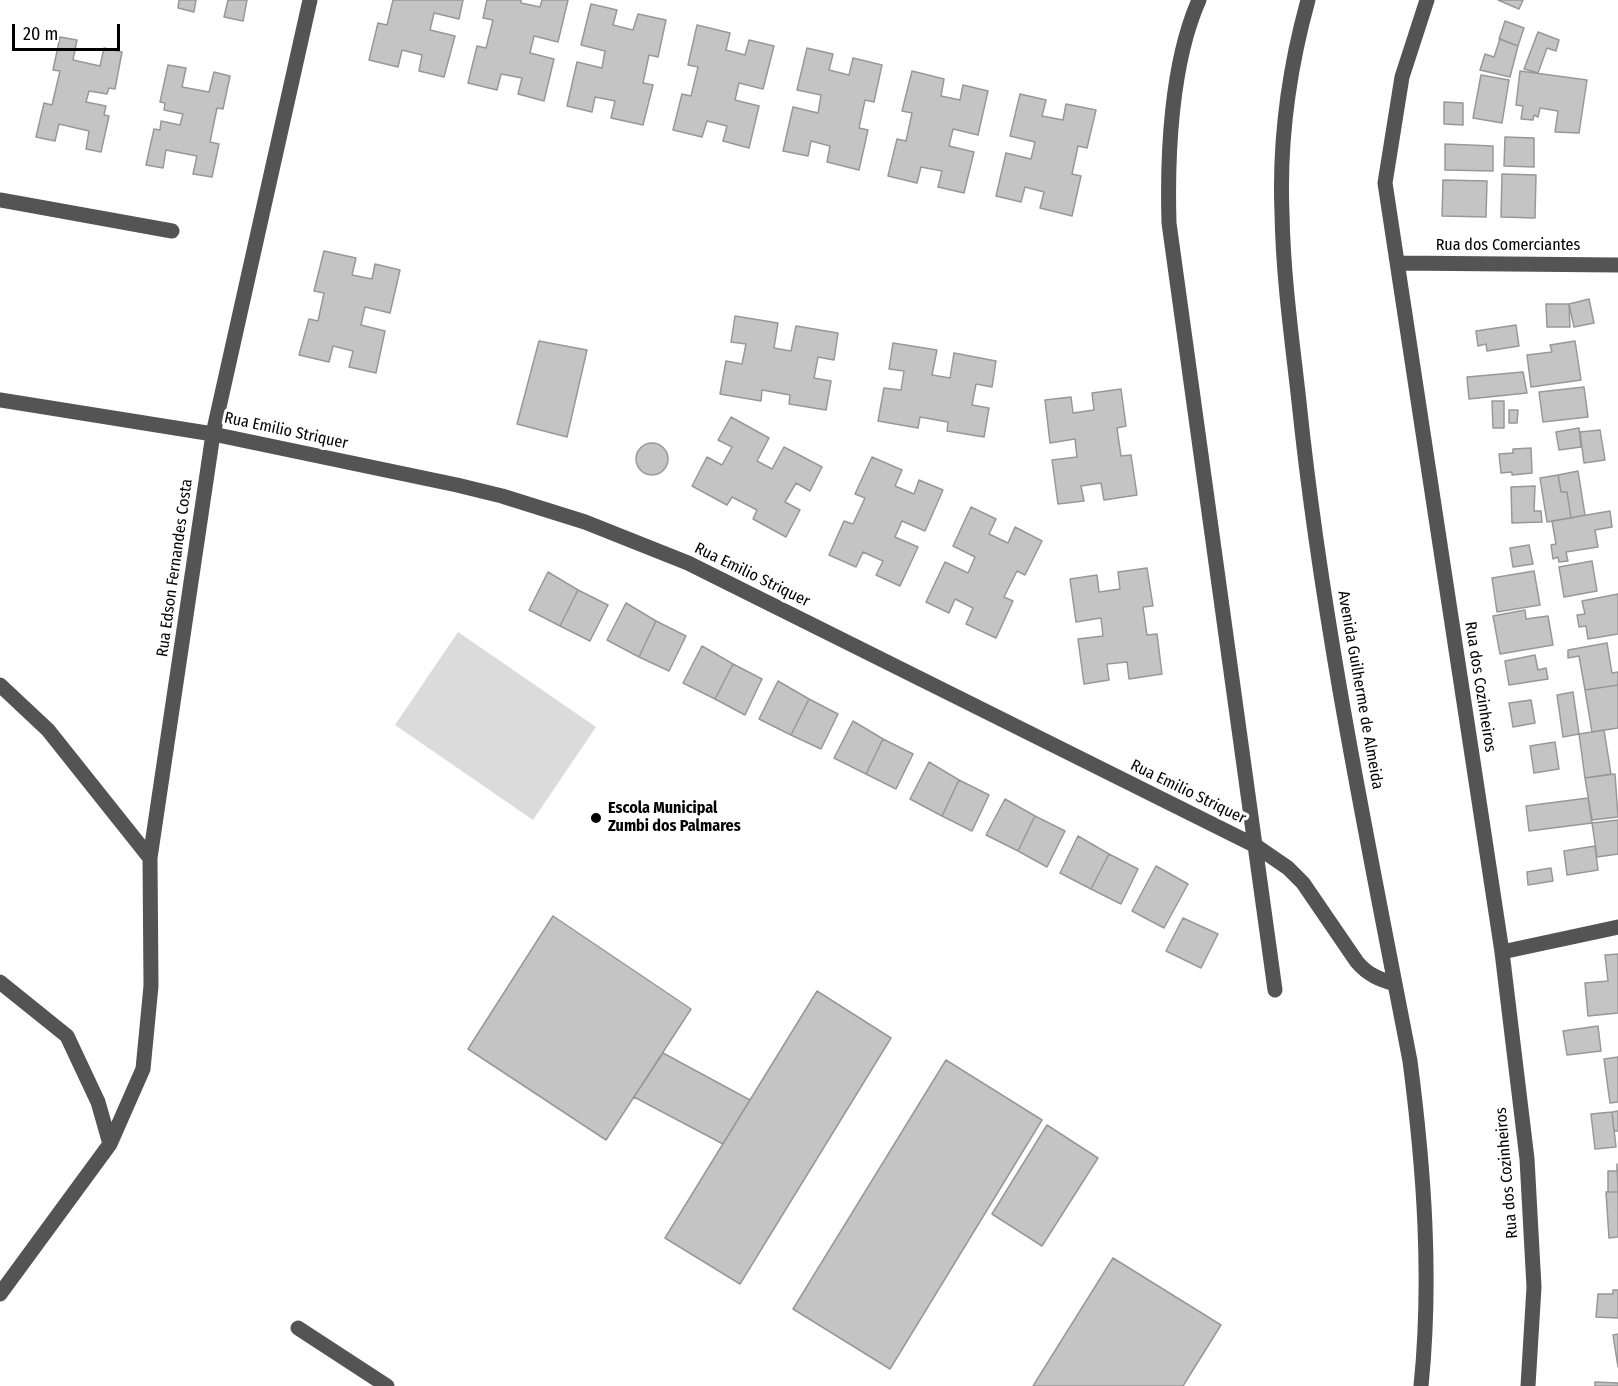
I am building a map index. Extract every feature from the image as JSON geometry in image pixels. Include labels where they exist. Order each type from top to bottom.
[{"type":"street","name":"Rua Edson Fernandes Costa","points":[[0,1294],[110,1144],[143,1069],[151,986],[150,858],[213,434],[310,0]]},
{"type":"street","points":[[1198,0],[1190,18],[1173,111],[1169,149],[1169,223],[1275,990]]},
{"type":"street","name":"Avenida Guilherme de Almeida","points":[[1308,0],[1300,28],[1286,107],[1281,212],[1286,276],[1309,495],[1348,737],[1410,1061],[1423,1185],[1426,1261],[1421,1386]]},
{"type":"street","name":"Rua dos Cozinheiros","points":[[1427,0],[1402,77],[1385,183],[1502,952],[1527,1160],[1534,1287],[1528,1386]]},
{"type":"street","points":[[0,200],[172,231]]},
{"type":"street","name":"Rua dos Comerciantes","points":[[1398,263],[1618,265]]},
{"type":"street","name":"Rua Emilio Striquer","points":[[0,400],[213,434],[502,496],[606,530],[688,563],[1256,846],[1288,868],[1303,883],[1365,972],[1395,984]]},
{"type":"street","points":[[0,685],[48,730],[150,858]]},
{"type":"street","points":[[1502,952],[1618,927]]},
{"type":"street","points":[[0,982],[67,1036],[98,1102],[110,1144]]},
{"type":"street","points":[[298,1328],[387,1386]]},
{"type":"shaded area","points":[[458,632],[596,727],[533,820],[395,725]]},
{"type":"building","points":[[179,0],[196,0],[194,12],[178,8]]},
{"type":"building","points":[[228,0],[247,0],[243,21],[224,17]]},
{"type":"building","points":[[393,0],[463,0],[459,19],[434,13],[430,30],[455,36],[444,77],[419,71],[422,55],[402,50],[398,67],[369,60],[378,23],[387,25]]},
{"type":"building","points":[[487,0],[521,0],[521,3],[540,7],[542,0],[568,0],[558,42],[534,36],[530,53],[554,59],[544,101],[518,94],[522,78],[501,74],[497,90],[468,83],[477,46],[486,48],[493,20],[483,18]]},
{"type":"building","points":[[1498,0],[1523,0],[1519,9]]},
{"type":"building","points":[[591,4],[617,10],[613,25],[633,30],[638,14],[666,20],[658,57],[649,55],[643,83],[653,85],[643,125],[611,118],[615,101],[595,97],[592,112],[567,106],[577,62],[602,68],[605,51],[581,45]]},
{"type":"building","points":[[1505,21],[1524,28],[1518,46],[1499,39]]},
{"type":"building","points":[[697,25],[730,33],[726,50],[745,55],[749,40],[774,46],[763,89],[739,83],[735,100],[759,106],[749,148],[723,141],[727,126],[707,121],[702,137],[673,130],[682,94],[691,96],[698,67],[688,65]]},
{"type":"building","points":[[1538,32],[1559,40],[1556,51],[1547,48],[1538,73],[1524,69]]},
{"type":"building","points":[[60,37],[77,40],[73,60],[100,66],[104,48],[122,52],[115,89],[109,88],[107,94],[89,91],[86,102],[106,106],[104,115],[109,116],[101,152],[86,149],[89,131],[59,124],[55,141],[36,137],[44,103],[52,105],[60,71],[53,70]]},
{"type":"building","points":[[1500,39],[1518,46],[1510,77],[1480,70],[1485,54],[1494,57]]},
{"type":"building","points":[[807,48],[833,54],[829,70],[849,75],[853,58],[882,65],[874,102],[865,100],[859,128],[868,130],[859,170],[827,162],[830,146],[811,141],[808,156],[783,151],[793,107],[818,113],[821,95],[797,90]]},
{"type":"building","points":[[168,65],[186,68],[182,87],[209,92],[214,72],[230,76],[223,109],[217,108],[210,142],[219,144],[212,177],[193,174],[197,156],[166,150],[163,168],[146,165],[154,129],[160,130],[161,121],[180,125],[183,114],[164,110],[165,103],[160,102]]},
{"type":"building","points":[[912,71],[944,79],[941,96],[960,100],[963,85],[988,91],[978,135],[953,129],[949,146],[974,152],[964,193],[938,187],[942,171],[921,167],[917,183],[888,176],[897,139],[906,141],[912,113],[902,111]]},
{"type":"building","points":[[1520,71],[1587,80],[1579,133],[1555,132],[1558,111],[1540,108],[1538,117],[1534,115],[1533,120],[1521,119],[1523,106],[1516,105]]},
{"type":"building","points":[[1481,75],[1509,80],[1502,123],[1473,118]]},
{"type":"building","points":[[1020,94],[1046,100],[1042,116],[1063,120],[1066,104],[1096,110],[1087,148],[1078,146],[1072,174],[1081,176],[1072,216],[1040,208],[1044,192],[1025,187],[1021,202],[996,196],[1006,153],[1031,159],[1035,142],[1010,136]]},
{"type":"building","points":[[1444,102],[1463,103],[1463,125],[1444,124]]},
{"type":"building","points":[[1505,137],[1534,138],[1534,167],[1504,166]]},
{"type":"building","points":[[1445,144],[1493,146],[1493,171],[1445,170]]},
{"type":"building","points":[[1502,174],[1536,175],[1535,218],[1501,217]]},
{"type":"building","points":[[1443,180],[1487,181],[1486,217],[1442,216]]},
{"type":"building","points":[[324,251],[356,258],[352,275],[372,279],[375,264],[400,270],[390,313],[365,307],[361,325],[385,331],[376,373],[349,367],[353,351],[333,346],[329,362],[299,355],[309,319],[318,321],[324,293],[314,291]]},
{"type":"building","points":[[1589,299],[1594,323],[1574,327],[1569,304]]},
{"type":"building","points":[[1546,304],[1569,304],[1570,327],[1547,327]]},
{"type":"building","points":[[735,316],[778,323],[774,348],[791,351],[796,326],[838,333],[834,360],[818,357],[814,378],[831,381],[826,410],[789,404],[790,395],[762,390],[761,401],[720,394],[726,361],[742,364],[746,344],[731,342]]},
{"type":"building","points":[[1516,325],[1519,346],[1487,351],[1486,344],[1478,346],[1476,331]]},
{"type":"building","points":[[539,341],[587,350],[567,437],[517,424]]},
{"type":"building","points":[[1575,341],[1581,380],[1531,387],[1527,355],[1552,352],[1550,345]]},
{"type":"building","points":[[893,343],[937,350],[932,375],[950,378],[954,353],[996,361],[992,387],[976,384],[972,405],[989,408],[984,437],[947,431],[948,422],[920,417],[918,428],[878,421],[884,388],[901,390],[904,371],[889,369]]},
{"type":"building","points":[[1523,372],[1527,393],[1469,399],[1467,377]]},
{"type":"building","points":[[1584,387],[1588,417],[1543,422],[1539,392]]},
{"type":"building","points":[[1121,389],[1126,426],[1117,428],[1121,456],[1131,455],[1137,495],[1104,500],[1101,483],[1081,486],[1084,501],[1058,504],[1052,460],[1077,457],[1075,439],[1050,443],[1045,400],[1071,397],[1073,413],[1094,410],[1092,393]]},
{"type":"building","points":[[1492,401],[1504,401],[1504,428],[1493,428]]},
{"type":"building","points":[[1509,410],[1518,410],[1517,423],[1509,423]]},
{"type":"building","points":[[731,417],[769,438],[757,461],[772,469],[784,447],[822,467],[810,491],[796,483],[785,502],[800,510],[786,537],[753,519],[757,510],[732,497],[727,505],[692,486],[707,457],[722,465],[732,447],[718,440]]},
{"type":"building","points":[[1579,428],[1581,447],[1559,450],[1556,432]]},
{"type":"building","points":[[1600,430],[1605,460],[1584,463],[1580,432]]},
{"type":"building","points":[[652,443],[663,448],[668,459],[663,470],[652,475],[641,470],[636,459],[641,448]]},
{"type":"building","points":[[1531,448],[1532,473],[1512,475],[1512,472],[1501,473],[1499,454],[1513,453],[1513,449]]},
{"type":"building","points":[[872,457],[902,470],[895,486],[914,494],[919,480],[943,490],[925,531],[902,521],[895,537],[918,547],[900,586],[876,575],[883,561],[863,552],[856,567],[829,555],[844,521],[853,524],[865,498],[855,494]]},
{"type":"building","points":[[1578,471],[1585,515],[1571,518],[1567,492],[1561,492],[1558,475]]},
{"type":"building","points":[[1558,475],[1561,492],[1567,492],[1571,518],[1547,522],[1540,478]]},
{"type":"building","points":[[1535,486],[1534,511],[1541,511],[1542,522],[1512,523],[1511,487]]},
{"type":"building","points":[[971,507],[996,519],[989,534],[1008,543],[1015,527],[1042,541],[1025,575],[1017,571],[1004,597],[1013,601],[996,638],[966,624],[973,608],[955,599],[949,613],[926,602],[945,562],[968,573],[975,557],[953,546]]},
{"type":"building","points":[[1610,511],[1612,527],[1595,530],[1598,547],[1566,552],[1568,561],[1559,562],[1558,557],[1553,559],[1551,545],[1556,544],[1552,521]]},
{"type":"building","points":[[1529,545],[1533,564],[1513,567],[1510,548]]},
{"type":"building","points":[[1592,561],[1597,591],[1564,597],[1559,567]]},
{"type":"building","points":[[1147,568],[1153,606],[1143,607],[1147,635],[1157,634],[1162,674],[1129,679],[1127,662],[1107,664],[1109,680],[1084,684],[1078,639],[1103,636],[1101,618],[1076,622],[1070,579],[1097,575],[1099,592],[1120,589],[1118,572]]},
{"type":"building","points":[[1534,571],[1540,605],[1497,612],[1492,578]]},
{"type":"building","points":[[548,572],[578,590],[560,626],[529,610]]},
{"type":"building","points":[[578,590],[608,605],[590,641],[560,626]]},
{"type":"building","points":[[1618,594],[1618,634],[1588,639],[1586,626],[1579,627],[1577,615],[1585,614],[1582,601]]},
{"type":"building","points":[[626,603],[656,621],[639,657],[607,640]]},
{"type":"building","points":[[1525,610],[1526,619],[1548,616],[1553,645],[1500,654],[1493,616]]},
{"type":"building","points":[[656,621],[686,636],[669,671],[639,657]]},
{"type":"building","points":[[1607,643],[1612,673],[1618,672],[1618,685],[1585,690],[1579,656],[1568,658],[1568,650]]},
{"type":"building","points":[[702,646],[733,664],[715,699],[683,683]]},
{"type":"building","points":[[1535,655],[1538,670],[1546,668],[1548,679],[1509,685],[1505,661]]},
{"type":"building","points":[[733,664],[762,679],[745,715],[715,699]]},
{"type":"building","points":[[778,681],[809,699],[791,735],[759,719]]},
{"type":"building","points":[[1618,685],[1618,728],[1592,732],[1585,690]]},
{"type":"building","points":[[1573,692],[1579,734],[1563,737],[1557,695]]},
{"type":"building","points":[[809,699],[838,714],[821,749],[791,735]]},
{"type":"building","points":[[1531,700],[1535,723],[1513,727],[1509,703]]},
{"type":"building","points":[[853,721],[883,739],[866,774],[834,758]]},
{"type":"building","points":[[1604,730],[1611,774],[1585,778],[1579,734]]},
{"type":"building","points":[[883,739],[913,754],[896,789],[866,774]]},
{"type":"building","points":[[1555,742],[1559,769],[1534,773],[1530,746]]},
{"type":"building","points":[[929,762],[959,780],[942,816],[910,799]]},
{"type":"building","points":[[1615,774],[1618,817],[1592,820],[1585,778]]},
{"type":"building","points":[[959,780],[989,795],[972,831],[942,816]]},
{"type":"building","points":[[1588,798],[1592,823],[1529,831],[1526,806]]},
{"type":"building","points":[[1005,799],[1035,816],[1018,851],[986,835]]},
{"type":"building","points":[[1035,816],[1065,831],[1047,867],[1018,851]]},
{"type":"building","points":[[1618,820],[1618,854],[1597,857],[1592,823]]},
{"type":"building","points":[[1078,836],[1109,854],[1091,889],[1060,873]]},
{"type":"building","points":[[1595,846],[1598,870],[1567,875],[1564,851]]},
{"type":"building","points":[[1109,854],[1138,869],[1121,904],[1091,889]]},
{"type":"building","points":[[1156,866],[1188,884],[1164,928],[1132,911]]},
{"type":"building","points":[[1551,868],[1553,881],[1528,885],[1527,872]]},
{"type":"building","points":[[553,916],[691,1009],[606,1140],[468,1049]]},
{"type":"building","points":[[1183,918],[1218,934],[1201,968],[1166,951]]},
{"type":"building","points":[[1618,954],[1618,1013],[1588,1016],[1585,983],[1608,981],[1605,955]]},
{"type":"building","points":[[817,991],[891,1038],[740,1284],[665,1238]]},
{"type":"building","points":[[1598,1026],[1601,1051],[1567,1055],[1563,1031]]},
{"type":"building","points":[[663,1053],[750,1100],[723,1144],[634,1097]]},
{"type":"building","points":[[1618,1057],[1618,1102],[1610,1103],[1604,1059]]},
{"type":"building","points":[[946,1060],[1042,1120],[890,1369],[793,1309]]},
{"type":"building","points":[[1618,1111],[1618,1131],[1614,1131],[1612,1112]]},
{"type":"building","points":[[1612,1112],[1616,1147],[1595,1149],[1591,1114]]},
{"type":"building","points":[[1047,1125],[1098,1158],[1042,1246],[992,1214]]},
{"type":"building","points":[[1617,1164],[1618,1192],[1608,1192],[1608,1171],[1617,1171]]},
{"type":"building","points":[[1606,1192],[1618,1192],[1618,1237],[1609,1238]]},
{"type":"building","points":[[1113,1258],[1221,1325],[1183,1386],[1033,1386]]},
{"type":"building","points":[[1613,1290],[1618,1290],[1618,1318],[1596,1317],[1598,1294],[1613,1294]]},
{"type":"building","points":[[1618,1334],[1618,1367],[1613,1335]]},
{"type":"building","points":[[1595,1382],[1618,1383],[1618,1386],[1595,1386]]},
{"type":"place","name":"Escola Municipal Zumbi dos Palmares","points":[[596,818]]}]
